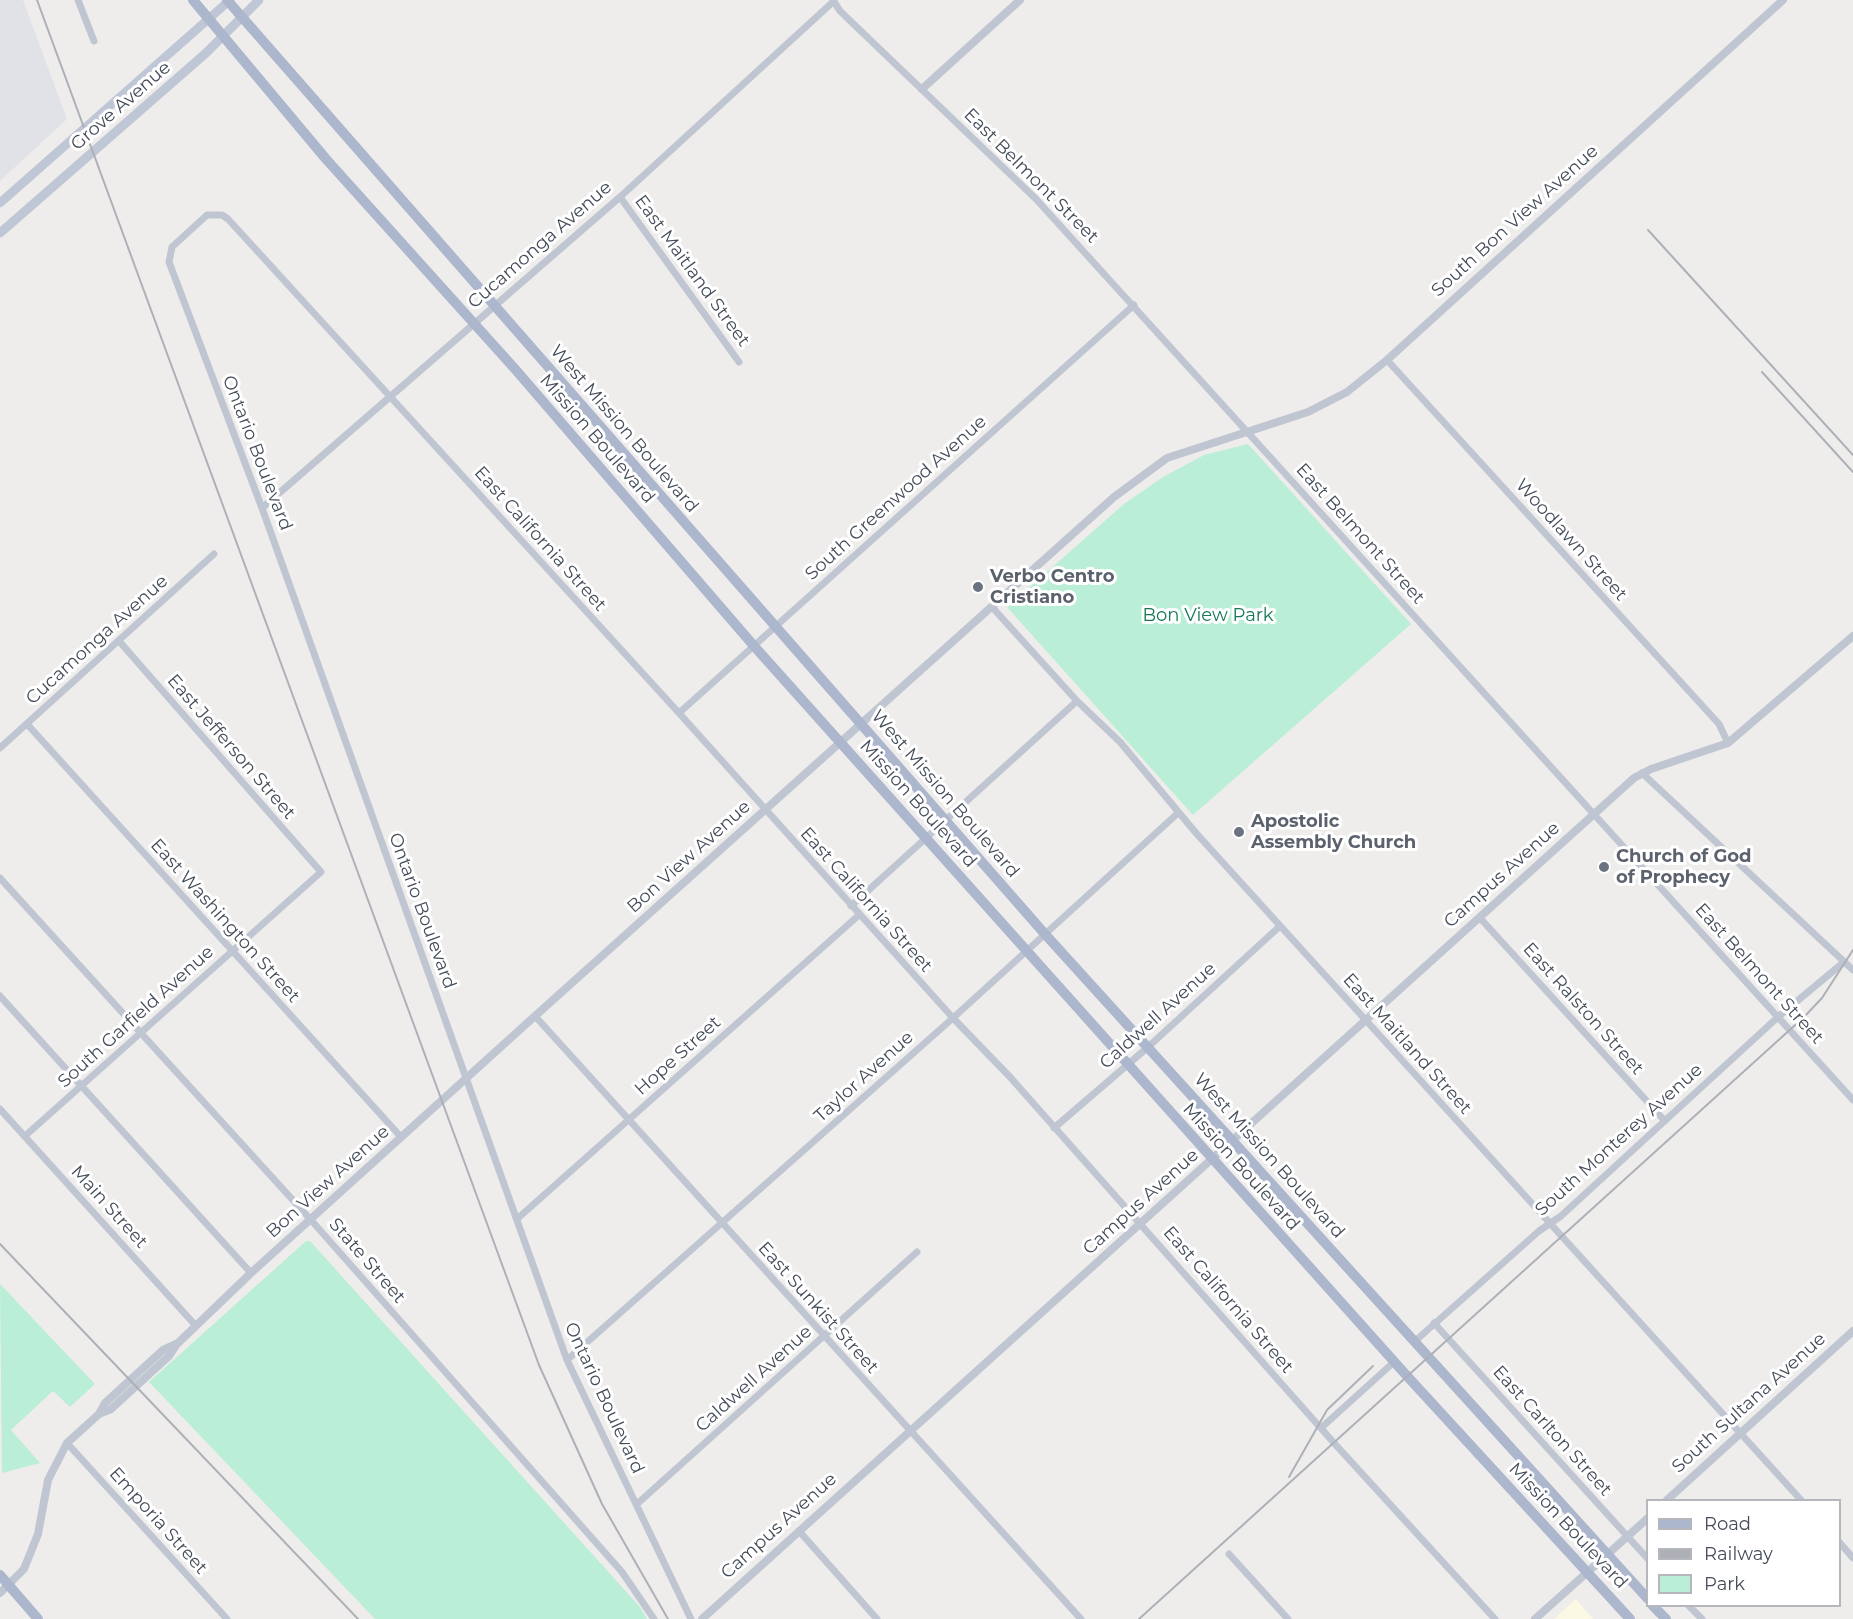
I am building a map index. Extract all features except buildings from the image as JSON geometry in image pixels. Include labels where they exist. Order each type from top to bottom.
[{"type":"main road","name":"Mission Boulevard","points":[[193,0],[326,159],[473,323],[754,646],[1394,1362],[1630,1619]]},
{"type":"main road","name":"Grove Avenue","points":[[0,233],[223,37],[259,0]]},
{"type":"main road","name":"Grove Avenue","points":[[0,203],[228,1]]},
{"type":"main road","name":"West Mission Boulevard","points":[[228,1],[1044,933],[1646,1598]]},
{"type":"main road","points":[[0,1575],[38,1619]]},
{"type":"main road","points":[[1655,1607],[1666,1619]]},
{"type":"street","points":[[78,0],[94,41]]},
{"type":"street","points":[[922,89],[1020,0]]},
{"type":"street","name":"South Bon View Avenue","points":[[1247,431],[1308,412],[1347,392],[1387,360],[1783,0]]},
{"type":"street","name":"East Belmont Street","points":[[833,1],[840,11],[1030,192],[1853,1100]]},
{"type":"street","name":"Cucamonga Avenue","points":[[262,508],[620,197],[833,1]]},
{"type":"street","name":"East Maitland Street","points":[[620,197],[739,362]]},
{"type":"street","name":"East California Street","points":[[207,215],[222,215],[228,219],[679,713],[1495,1619]]},
{"type":"street","name":"Ontario Boulevard","points":[[207,215],[172,247],[169,262],[262,508],[567,1360],[691,1619]]},
{"type":"street","name":"South Greenwood Avenue","points":[[679,713],[1134,305]]},
{"type":"street","name":"Woodlawn Street","points":[[1387,360],[1719,724],[1728,743]]},
{"type":"street","name":"Bon View Avenue","points":[[0,1593],[24,1569],[38,1534],[48,1480],[67,1443],[99,1414],[111,1409],[169,1356],[177,1344],[251,1273],[1114,497],[1167,458],[1247,431]]},
{"type":"street","name":"Cucamonga Avenue","points":[[0,748],[214,554]]},
{"type":"street","name":"East Maitland Street","points":[[992,607],[1077,701],[1120,742],[1178,813],[1800,1499]]},
{"type":"street","points":[[1728,743],[1853,636]]},
{"type":"street","name":"East Jefferson Street","points":[[119,641],[321,872]]},
{"type":"street","points":[[851,906],[1077,701]]},
{"type":"street","name":"East Washington Street","points":[[27,724],[401,1137]]},
{"type":"street","name":"Campus Avenue","points":[[702,1619],[1642,773],[1728,743]]},
{"type":"street","points":[[1642,773],[1853,970]]},
{"type":"street","name":"Taylor Avenue","points":[[567,1360],[953,1018],[1178,813]]},
{"type":"street","name":"South Garfield Avenue","points":[[25,1137],[321,872]]},
{"type":"street","name":"State Street","points":[[0,878],[311,1220],[622,1572],[654,1619]]},
{"type":"street","name":"Hope Street","points":[[517,1219],[859,915]]},
{"type":"street","name":"East Ralston Street","points":[[1480,918],[1665,1121]]},
{"type":"street","name":"Caldwell Avenue","points":[[1054,1128],[1128,1065],[1280,926]]},
{"type":"street","name":"South Monterey Avenue","points":[[1414,1342],[1550,1223],[1561,1216],[1778,1017],[1844,962]]},
{"type":"street","points":[[0,996],[251,1273]]},
{"type":"street","name":"East Sunkist Street","points":[[535,1016],[1081,1619]]},
{"type":"street","name":"Main Street","points":[[0,1109],[196,1326]]},
{"type":"street","name":"Caldwell Avenue","points":[[637,1504],[917,1252]]},
{"type":"street","name":"East Carlton Street","points":[[1434,1323],[1646,1559]]},
{"type":"street","name":"South Sultana Avenue","points":[[1668,1499],[1853,1331]]},
{"type":"street","points":[[1321,1428],[1394,1362]]},
{"type":"street","name":"Emporia Street","points":[[67,1443],[227,1619]]},
{"type":"street","points":[[1535,1619],[1646,1519]]},
{"type":"street","points":[[798,1531],[877,1619]]},
{"type":"street","points":[[1841,1545],[1853,1558]]},
{"type":"street","points":[[1229,1554],[1288,1619]]},
{"type":"street","points":[[1691,1607],[1702,1619]]},
{"type":"shaded area","points":[[0,0],[23,0],[67,119],[0,181]]},
{"type":"shaded area","points":[[1576,1599],[1593,1619],[1554,1619]]},
{"type":"green space","name":"Bon View Park","points":[[1248,444],[1411,624],[1193,815],[1007,607],[1124,504],[1163,477],[1204,455]]},
{"type":"green space","points":[[306,1241],[310,1241],[640,1607],[647,1619],[375,1619],[149,1382]]},
{"type":"green space","points":[[0,1284],[95,1384],[70,1407],[53,1391],[11,1430],[40,1463],[2,1473]]},
{"type":"railway","points":[[37,0],[539,1365],[602,1504],[668,1619]]},
{"type":"railway","points":[[1648,230],[1853,455]]},
{"type":"railway","points":[[1762,372],[1853,472]]},
{"type":"railway","points":[[1139,1619],[1804,1017],[1822,998],[1853,950]]},
{"type":"railway","points":[[0,1244],[358,1619]]},
{"type":"railway","points":[[1289,1477],[1327,1410],[1373,1366]]},
{"type":"place","name":"Verbo Centro Cristiano","points":[[978,587]]},
{"type":"place","name":"Apostolic Assembly Church","points":[[1239,832]]},
{"type":"place","name":"Church of God of Prophecy","points":[[1604,867]]}]
